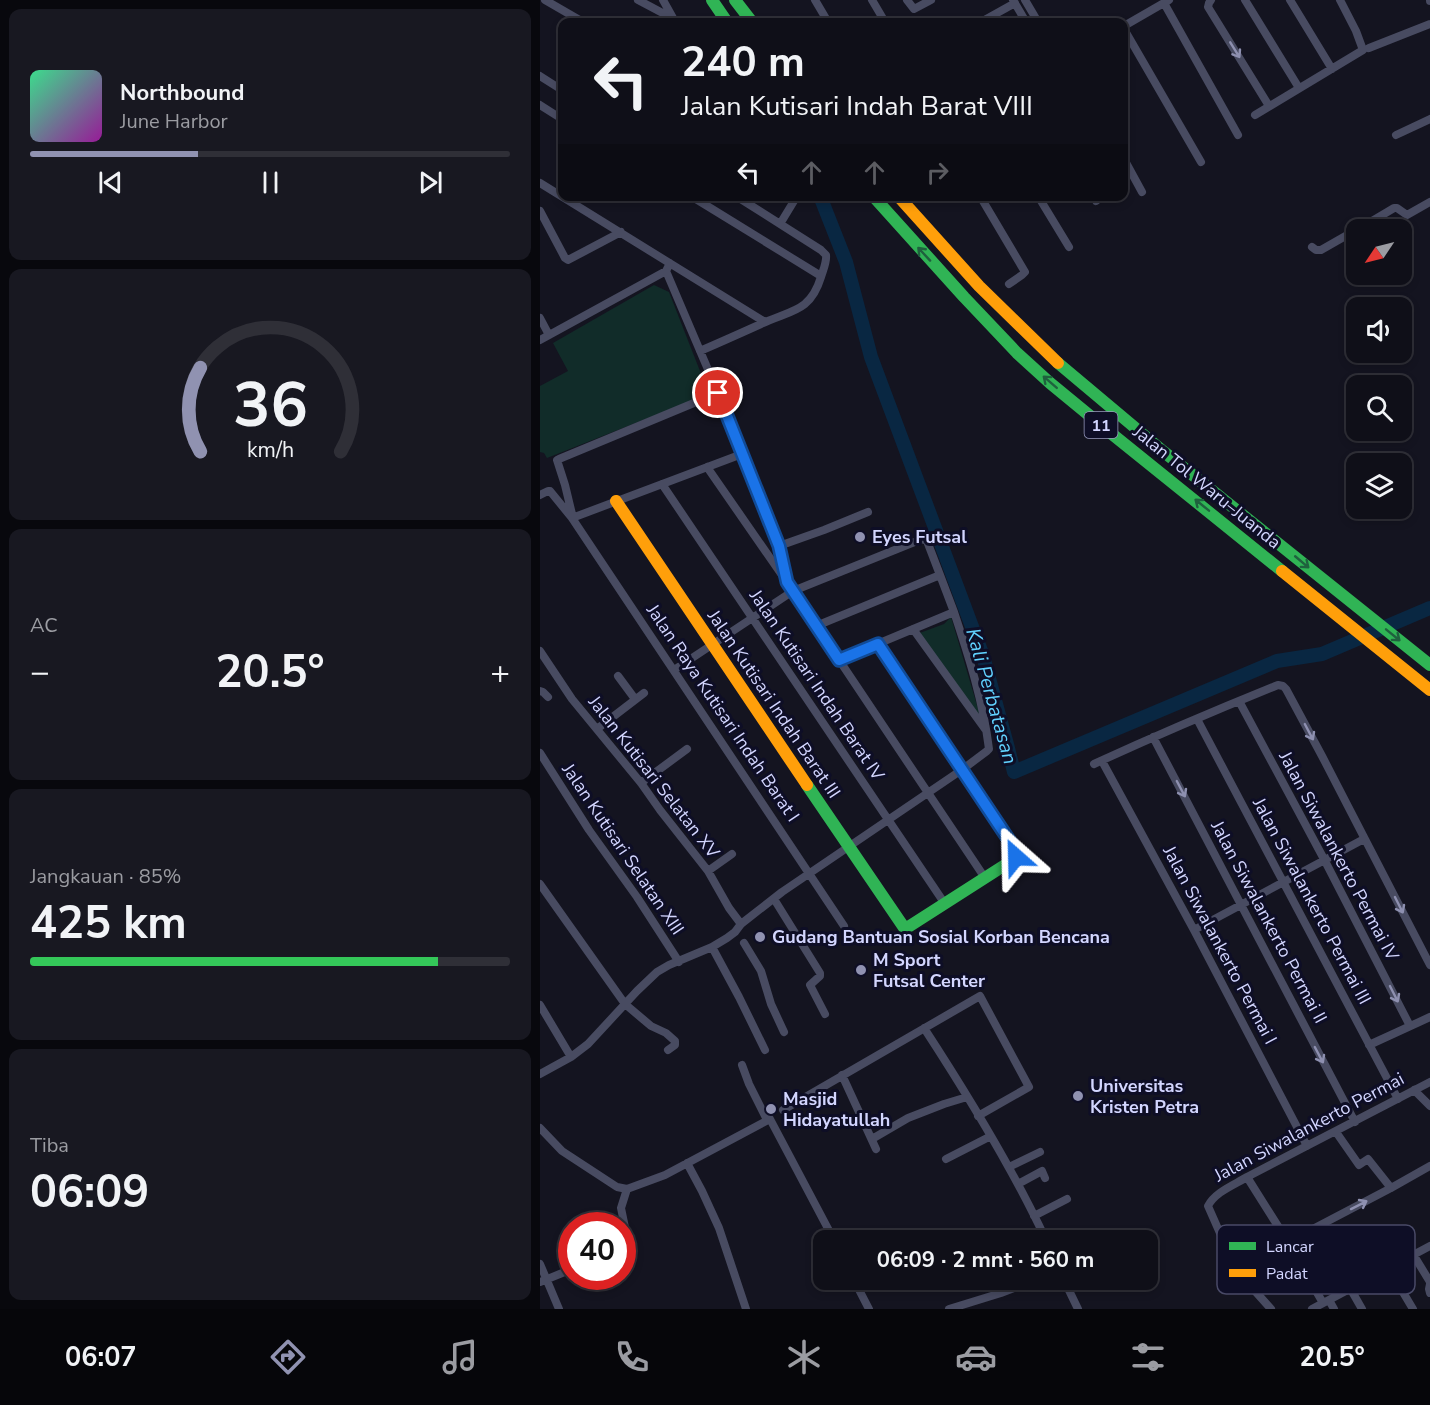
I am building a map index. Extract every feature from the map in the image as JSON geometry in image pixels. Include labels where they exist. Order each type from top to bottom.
[{"type":"main road","points":[[712,0],[724,18]]},
{"type":"main road","points":[[735,0],[749,18]]},
{"type":"main road","name":"Jalan Tol Waru–Juanda","points":[[878,201],[1017,353],[1050,383],[1430,690]]},
{"type":"main road","name":"Jalan Tol Waru–Juanda","points":[[902,201],[979,286],[1047,353],[1164,453],[1430,665]]},
{"type":"main road","name":"Jalan Kutisari Indah Barat III","points":[[616,501],[904,929],[945,904]]},
{"type":"main road","points":[[878,644],[1016,852],[1016,857],[1012,860],[945,904]]},
{"type":"street","points":[[545,0],[576,18]]},
{"type":"street","points":[[638,0],[670,18]]},
{"type":"street","points":[[663,0],[673,18]]},
{"type":"street","points":[[815,0],[826,18]]},
{"type":"street","points":[[872,0],[883,18]]},
{"type":"street","points":[[907,0],[912,8],[916,9],[931,0]]},
{"type":"street","points":[[1024,0],[1035,18]]},
{"type":"street","points":[[1211,0],[1208,7],[1269,106]]},
{"type":"street","points":[[1245,0],[1299,88]]},
{"type":"street","points":[[1290,0],[1332,69]]},
{"type":"street","points":[[1255,114],[1363,50],[1340,0]]},
{"type":"street","points":[[987,18],[1014,1],[1024,18]]},
{"type":"street","points":[[1128,26],[1167,2],[1238,135]]},
{"type":"street","points":[[1369,48],[1430,24]]},
{"type":"street","points":[[1128,35],[1201,162]]},
{"type":"street","points":[[540,76],[558,87]]},
{"type":"street","points":[[540,105],[558,116]]},
{"type":"street","points":[[1396,135],[1430,119]]},
{"type":"street","points":[[1128,166],[1142,192]]},
{"type":"street","points":[[540,183],[558,194]]},
{"type":"street","points":[[570,201],[621,232],[668,267],[765,322]]},
{"type":"street","points":[[699,201],[821,276]]},
{"type":"street","points":[[700,351],[765,322],[794,312],[807,302],[816,290],[826,262],[824,253],[744,201]]},
{"type":"street","points":[[780,224],[794,201]]},
{"type":"street","points":[[983,201],[1024,272],[1009,284]]},
{"type":"street","points":[[1041,201],[1069,247]]},
{"type":"street","points":[[1375,219],[1394,208],[1407,215],[1430,202]]},
{"type":"street","points":[[540,211],[568,261],[621,232]]},
{"type":"street","points":[[1311,247],[1321,250],[1346,236]]},
{"type":"street","points":[[540,340],[668,267]]},
{"type":"street","points":[[668,267],[779,546],[787,582]]},
{"type":"street","points":[[540,318],[549,335]]},
{"type":"street","points":[[718,393],[557,460],[572,518],[742,454]]},
{"type":"street","points":[[707,467],[787,582],[985,878]]},
{"type":"street","name":"Jalan Kutisari Indah Barat IV","points":[[662,484],[945,904]]},
{"type":"street","name":"Jalan Raya Kutisari Indah Barat I","points":[[540,495],[550,491],[572,518],[844,927]]},
{"type":"street","points":[[779,546],[868,512]]},
{"type":"street","points":[[540,1074],[572,1057],[588,1044],[657,972],[740,934],[782,892],[988,750],[987,732],[973,669],[928,542],[922,539],[793,591],[674,670]]},
{"type":"street","points":[[816,626],[940,575]]},
{"type":"street","points":[[839,660],[954,612]]},
{"type":"street","points":[[912,629],[987,732]]},
{"type":"street","name":"Jalan Kutisari Selatan XV","points":[[540,651],[572,699],[641,783],[717,885],[740,934],[761,971],[771,1004],[784,1032]]},
{"type":"street","points":[[618,676],[635,699]]},
{"type":"street","points":[[1154,737],[1278,685],[1286,689],[1430,965]]},
{"type":"street","points":[[540,691],[548,697]]},
{"type":"street","points":[[597,729],[644,693]]},
{"type":"street","name":"Jalan Siwalankerto Permai IV","points":[[1239,701],[1410,1026]]},
{"type":"street","name":"Jalan Siwalankerto Permai III","points":[[1197,719],[1398,1099]]},
{"type":"street","name":"Jalan Siwalankerto Permai I","points":[[1154,737],[1098,763],[1194,930],[1307,1146]]},
{"type":"street","name":"Jalan Siwalankerto Permai II","points":[[1154,737],[1354,1122]]},
{"type":"street","points":[[641,783],[687,749]]},
{"type":"street","name":"Jalan Kutisari Selatan XIII","points":[[540,753],[589,830],[637,897],[679,962]]},
{"type":"street","points":[[1194,930],[1364,839]]},
{"type":"street","points":[[708,871],[732,854]]},
{"type":"street","points":[[540,884],[625,1004],[651,1026],[674,1039],[675,1045],[668,1050]]},
{"type":"street","points":[[774,898],[820,973],[820,976],[810,985],[825,1014]]},
{"type":"street","points":[[712,947],[765,1050]]},
{"type":"street","points":[[542,1134],[562,1151],[617,1187],[627,1189],[641,1185],[769,1120],[842,1075],[980,996],[1029,1087],[978,1116]]},
{"type":"street","points":[[540,1005],[572,1057]]},
{"type":"street","points":[[1369,1045],[1430,1017]]},
{"type":"street","points":[[924,1028],[1009,1167],[1041,1230]]},
{"type":"street","points":[[742,1065],[749,1084],[829,1230]]},
{"type":"street","points":[[842,1075],[876,1149]]},
{"type":"street","name":"Jalan Siwalankerto Permai","points":[[1217,1226],[1208,1206],[1215,1197],[1248,1177],[1430,1082]]},
{"type":"street","points":[[1414,1090],[1430,1106]]},
{"type":"street","points":[[872,1139],[908,1118],[967,1097]]},
{"type":"street","points":[[1335,1132],[1359,1165],[1368,1159],[1391,1188]]},
{"type":"street","points":[[946,1159],[991,1136]]},
{"type":"street","points":[[1009,1167],[1040,1152]]},
{"type":"street","points":[[687,1163],[724,1240],[746,1309]]},
{"type":"street","points":[[1320,1225],[1430,1166]]},
{"type":"street","points":[[1018,1184],[1042,1171],[1045,1178]]},
{"type":"street","points":[[1248,1177],[1278,1225]]},
{"type":"street","points":[[622,1212],[627,1189]]},
{"type":"street","points":[[1034,1216],[1067,1199]]},
{"type":"street","points":[[1415,1253],[1430,1246]]},
{"type":"street","points":[[1415,1257],[1430,1283],[1430,1293]]},
{"type":"street","points":[[540,1264],[544,1281],[559,1309]]},
{"type":"street","points":[[544,1281],[558,1275]]},
{"type":"street","points":[[859,1290],[869,1309]]},
{"type":"street","points":[[949,1309],[1009,1290]]},
{"type":"street","points":[[1069,1290],[1078,1309]]},
{"type":"street","name":"Jalan Siwalankerto Permai","points":[[1257,1294],[1271,1309]]},
{"type":"street","points":[[1321,1294],[1334,1309]]},
{"type":"street","points":[[1312,1309],[1340,1294]]},
{"type":"street","points":[[1353,1294],[1362,1309]]},
{"type":"green space","points":[[654,285],[669,292],[709,394],[547,458],[544,453],[540,452],[540,386],[568,371],[553,343]]},
{"type":"green space","points":[[951,617],[981,719],[917,634],[944,624]]},
{"type":"waterway","name":"Kali Perbatasan","points":[[822,201],[846,262],[871,357],[983,656],[1014,772],[1277,661],[1322,654],[1430,608]]},
{"type":"traffic: fast","points":[[712,0],[724,18]]},
{"type":"traffic: fast","points":[[735,0],[749,18]]},
{"type":"traffic: fast","points":[[878,201],[1017,353],[1050,383],[1282,571]]},
{"type":"traffic: fast","points":[[1058,363],[1164,452],[1430,665]]},
{"type":"traffic: fast","points":[[807,785],[905,929],[1015,857],[1016,852],[955,758]]},
{"type":"traffic: slow","points":[[902,201],[979,286],[1058,363]]},
{"type":"traffic: slow","points":[[616,501],[807,785]]},
{"type":"traffic: slow","points":[[1282,571],[1430,690]]},
{"type":"traffic: slow","points":[[878,644],[955,758]]},
{"type":"place","name":"Eyes Futsal","points":[[860,537]]},
{"type":"place","name":"Gudang Bantuan Sosial Korban Bencana","points":[[760,937]]},
{"type":"place","name":"M Sport Futsal Center","points":[[861,970]]},
{"type":"place","name":"Universitas Kristen Petra","points":[[1078,1096]]},
{"type":"place","name":"Masjid Hidayatullah","points":[[771,1109]]},
{"type":"route","points":[[718,393],[779,546],[787,582],[839,660],[878,644],[1015,849],[1016,857]]}]
